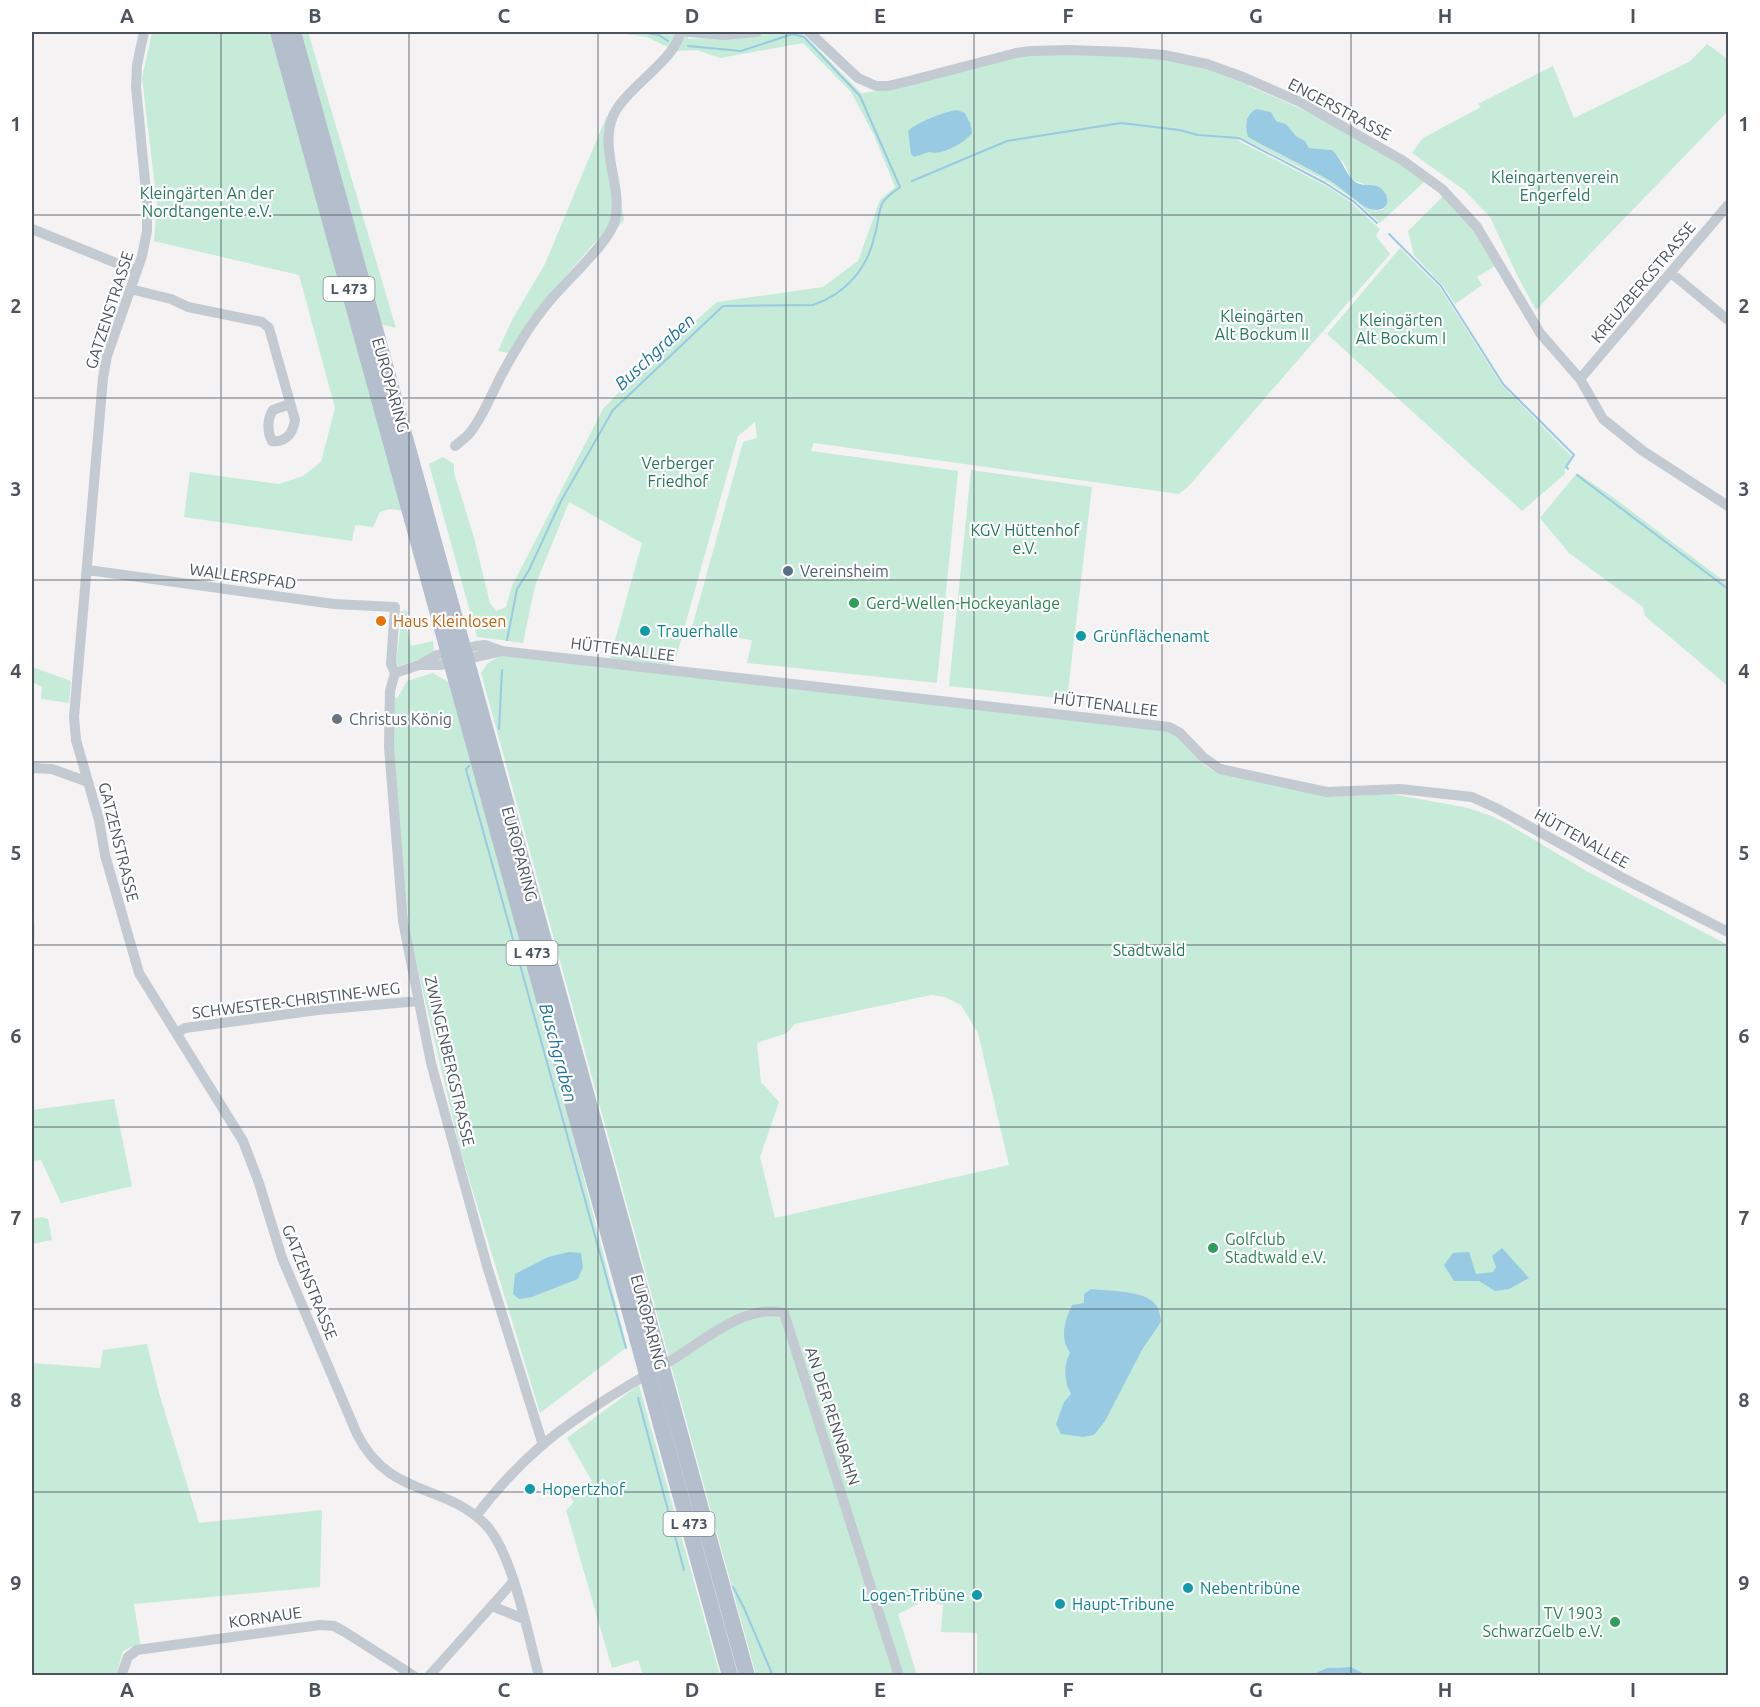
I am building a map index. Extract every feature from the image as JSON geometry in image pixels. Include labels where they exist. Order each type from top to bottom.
[{"type":"main road","name":"EUROPARING","points":[[278,32],[458,656]]},
{"type":"main road","name":"EUROPARING","points":[[293,32],[458,656],[654,1370],[730,1676]]},
{"type":"main road","name":"EUROPARING","points":[[654,1370],[747,1676]]},
{"type":"street","name":"GATZENSTRASSE","points":[[144,32],[137,65],[136,87],[148,222],[144,247],[107,356],[103,378],[74,726],[76,740],[137,968],[243,1141],[259,1183],[282,1258],[361,1442],[378,1464],[393,1476],[408,1485],[461,1506],[476,1516],[499,1542],[513,1582]]},
{"type":"street","points":[[455,446],[469,434],[510,360],[542,310],[606,237],[615,222],[617,207],[608,145],[613,117],[621,102],[668,54],[679,39],[680,32]]},
{"type":"street","points":[[688,32],[724,35],[757,32]]},
{"type":"street","name":"ENGERSTRASSE","points":[[809,32],[858,78],[876,86],[888,86],[1016,53],[1070,50],[1164,55],[1208,64],[1300,102],[1378,146],[1442,189],[1478,227],[1540,333],[1580,379],[1603,419],[1643,451],[1728,506]]},
{"type":"street","name":"KREUZBERGSTRASSE","points":[[1580,379],[1728,205]]},
{"type":"street","points":[[32,230],[136,271]]},
{"type":"street","points":[[1671,273],[1728,320]]},
{"type":"street","points":[[130,289],[164,297],[188,307],[262,322],[269,327],[290,404]]},
{"type":"street","name":"WALLERSPFAD","points":[[88,570],[333,604],[395,607]]},
{"type":"street","name":"ZWINGENBERGSTRASSE","points":[[395,607],[391,664],[395,673],[389,707],[391,790],[403,921],[431,1063],[484,1255],[543,1445]]},
{"type":"street","name":"HÜTTENALLEE","points":[[458,656],[485,645],[502,651],[1168,727],[1180,733],[1203,757],[1220,769],[1327,792],[1400,789],[1472,797],[1728,933]]},
{"type":"street","points":[[395,673],[419,665],[437,655],[458,656]]},
{"type":"street","points":[[32,768],[52,769],[88,782]]},
{"type":"street","name":"SCHWESTER-CHRISTINE-WEG","points":[[177,1033],[185,1028],[318,1010],[419,1001]]},
{"type":"street","name":"AN DER RENNBAHN","points":[[654,1370],[701,1340],[739,1320],[767,1311],[784,1312],[899,1676]]},
{"type":"street","points":[[476,1516],[504,1483],[543,1445],[654,1370]]},
{"type":"street","points":[[429,1676],[513,1582]]},
{"type":"street","points":[[513,1582],[539,1676]]},
{"type":"street","points":[[492,1606],[524,1619]]},
{"type":"street","name":"KORNAUE","points":[[121,1676],[128,1657],[137,1650],[294,1627],[325,1625],[334,1626],[345,1632],[414,1676]]},
{"type":"green space","name":"Kleingärten An der Nordtangente e.V.","points":[[152,32],[308,32],[396,328],[353,318],[404,511],[390,509],[380,512],[373,527],[355,525],[352,541],[184,517],[190,472],[279,484],[303,476],[321,462],[335,408],[299,275],[154,241],[157,204],[142,78]]},
{"type":"green space","points":[[610,32],[688,32],[688,39],[754,37],[769,32],[801,32],[861,93],[888,90],[1013,58],[1042,54],[1130,55],[1204,66],[1247,81],[1249,86],[1340,128],[1425,181],[1380,223],[1354,199],[1323,179],[1238,136],[1239,141],[1326,186],[1348,200],[1380,229],[1376,236],[1390,254],[1187,488],[1179,494],[814,443],[811,451],[958,471],[937,683],[747,663],[752,640],[691,631],[743,442],[757,438],[755,422],[738,436],[675,661],[668,666],[610,658],[642,543],[569,502],[535,586],[523,643],[477,637],[429,464],[443,457],[454,464],[454,473],[473,534],[490,603],[496,611],[506,607],[512,586],[603,409],[644,366],[717,302],[823,287],[858,261],[880,200],[895,187],[874,135],[851,92],[803,43],[720,58],[697,50],[676,51],[647,37]],"holes":[[[1246,121],[1276,121],[1286,124],[1296,136],[1305,141],[1309,148],[1332,150],[1344,163],[1352,180],[1364,184],[1387,206],[1375,211],[1330,180],[1248,137]]]},
{"type":"green space","name":"Kleingartenverein Engerfeld","points":[[1707,44],[1728,59],[1728,111],[1536,310],[1490,217],[1464,190],[1412,153],[1423,138],[1481,107],[1478,104],[1553,66],[1574,118],[1689,62]]},
{"type":"green space","points":[[607,115],[614,123],[611,146],[624,220],[604,244],[598,239],[548,296],[509,353],[498,351],[512,320],[545,264]]},
{"type":"green space","points":[[1443,196],[1475,230],[1497,265],[1477,277],[1482,285],[1455,304],[1444,287],[1414,255],[1408,231]]},
{"type":"green space","name":"Kleingärten Alt Bockum I","points":[[1400,248],[1440,288],[1501,384],[1572,457],[1565,467],[1565,474],[1522,511],[1327,334]]},
{"type":"green space","name":"KGV Hüttenhof e.V.","points":[[971,470],[1092,487],[1067,699],[949,686]]},
{"type":"green space","points":[[1577,473],[1610,495],[1728,584],[1728,686],[1645,616],[1643,607],[1569,553],[1540,518]]},
{"type":"green space","points":[[405,610],[409,613],[404,617],[411,646],[433,641],[434,651],[428,656],[399,666],[396,663],[401,621],[398,620],[400,612]]},
{"type":"green space","name":"Stadtwald","points":[[501,655],[1174,731],[1204,765],[1215,772],[1331,797],[1391,794],[1464,807],[1489,815],[1588,872],[1728,945],[1728,1675],[1366,1676],[1352,1669],[1338,1667],[1311,1676],[977,1675],[977,1633],[941,1632],[943,1605],[935,1603],[933,1588],[919,1596],[918,1604],[898,1614],[917,1675],[756,1675],[481,673],[487,664]],"holes":[[[931,995],[945,997],[961,1005],[978,1033],[1009,1165],[775,1218],[760,1157],[779,1102],[761,1082],[757,1043],[787,1033],[795,1024]]]},
{"type":"green space","points":[[32,667],[71,681],[69,703],[41,699],[42,687],[32,682]]},
{"type":"green space","points":[[433,673],[450,683],[549,1041],[627,1347],[540,1413],[460,1149],[410,936],[392,742],[394,699],[398,697],[407,681]],"holes":[[[583,1267],[578,1279],[532,1297]]]},
{"type":"green space","points":[[32,895],[35,931],[32,972]]},
{"type":"green space","points":[[114,1099],[132,1186],[61,1203],[41,1160],[32,1161],[32,1110]]},
{"type":"green space","points":[[42,1217],[48,1219],[52,1240],[32,1244],[32,1219]]},
{"type":"green space","points":[[147,1344],[159,1393],[199,1523],[322,1510],[320,1587],[134,1604],[141,1648],[132,1647],[123,1651],[116,1675],[32,1675],[32,1363],[100,1368],[103,1350]]},
{"type":"green space","points":[[639,1385],[720,1675],[643,1675],[638,1660],[612,1668],[566,1510],[574,1502],[567,1493],[592,1481],[567,1438]]},
{"type":"water","points":[[1256,109],[1271,112],[1276,121],[1286,124],[1296,136],[1305,141],[1309,148],[1332,150],[1357,183],[1374,185],[1382,189],[1387,197],[1385,207],[1375,210],[1366,207],[1329,180],[1248,137],[1247,121]]},
{"type":"water","points":[[957,110],[965,113],[970,123],[972,133],[969,137],[946,150],[914,157],[911,154],[908,131],[931,118]]},
{"type":"water","points":[[1502,1248],[1529,1278],[1509,1289],[1495,1291],[1479,1281],[1454,1281],[1444,1265],[1453,1253],[1469,1252],[1476,1274],[1493,1272],[1496,1267],[1492,1256]]},
{"type":"water","points":[[569,1252],[581,1253],[583,1267],[578,1279],[532,1297],[519,1299],[513,1294],[515,1274],[548,1257]]},
{"type":"water","points":[[1091,1289],[1125,1292],[1150,1299],[1157,1306],[1161,1322],[1143,1348],[1105,1421],[1094,1435],[1083,1437],[1061,1434],[1056,1424],[1064,1402],[1071,1394],[1065,1374],[1070,1353],[1064,1335],[1065,1323],[1072,1305],[1084,1303],[1084,1294]]},
{"type":"water","points":[[1351,1667],[1366,1675],[1311,1675],[1327,1668]]},
{"type":"waterway","points":[[641,32],[659,35],[668,41]]},
{"type":"waterway","name":"Buschgraben","points":[[507,640],[517,589],[529,570],[561,501],[613,410],[723,306],[813,305],[836,294],[861,269],[872,246],[883,202],[900,187],[860,96],[804,37],[793,34],[741,51],[688,46]]},
{"type":"waterway","points":[[912,181],[1007,141],[1121,123],[1179,130],[1198,135],[1239,138],[1325,183],[1353,201],[1377,223]]},
{"type":"waterway","points":[[1389,234],[1441,286],[1503,384],[1574,455],[1566,467],[1568,469]]},
{"type":"waterway","points":[[1577,475],[1728,589]]},
{"type":"waterway","name":"Buschgraben","points":[[499,729],[502,670]]},
{"type":"waterway","name":"Buschgraben","points":[[469,766],[466,769],[467,773],[626,1348]]},
{"type":"waterway","name":"Buschgraben","points":[[638,1398],[684,1570]]},
{"type":"waterway","name":"Buschgraben","points":[[733,1587],[773,1676]]},
{"type":"place","name":"Vereinsheim","points":[[788,571]]},
{"type":"place","name":"Gerd-Wellen-Hockeyanlage","points":[[854,603]]},
{"type":"place","name":"Haus Kleinlosen","points":[[381,621]]},
{"type":"place","name":"Trauerhalle","points":[[645,631]]},
{"type":"place","name":"Grünflächenamt","points":[[1081,636]]},
{"type":"place","name":"Christus König","points":[[337,719]]},
{"type":"place","name":"Golfclub Stadtwald e.V.","points":[[1213,1248]]},
{"type":"place","name":"Hopertzhof","points":[[530,1489]]},
{"type":"place","name":"Nebentribüne","points":[[1188,1588]]},
{"type":"place","name":"Logen-Tribüne","points":[[977,1595]]},
{"type":"place","name":"Haupt-Tribune","points":[[1060,1604]]},
{"type":"place","name":"TV 1903 SchwarzGelb e.V.","points":[[1615,1622]]},
{"type":"park label","name":"Kleingärten Alt Bockum II","points":[[1262,325]]},
{"type":"park label","name":"Verberger Friedhof","points":[[678,472]]}]
